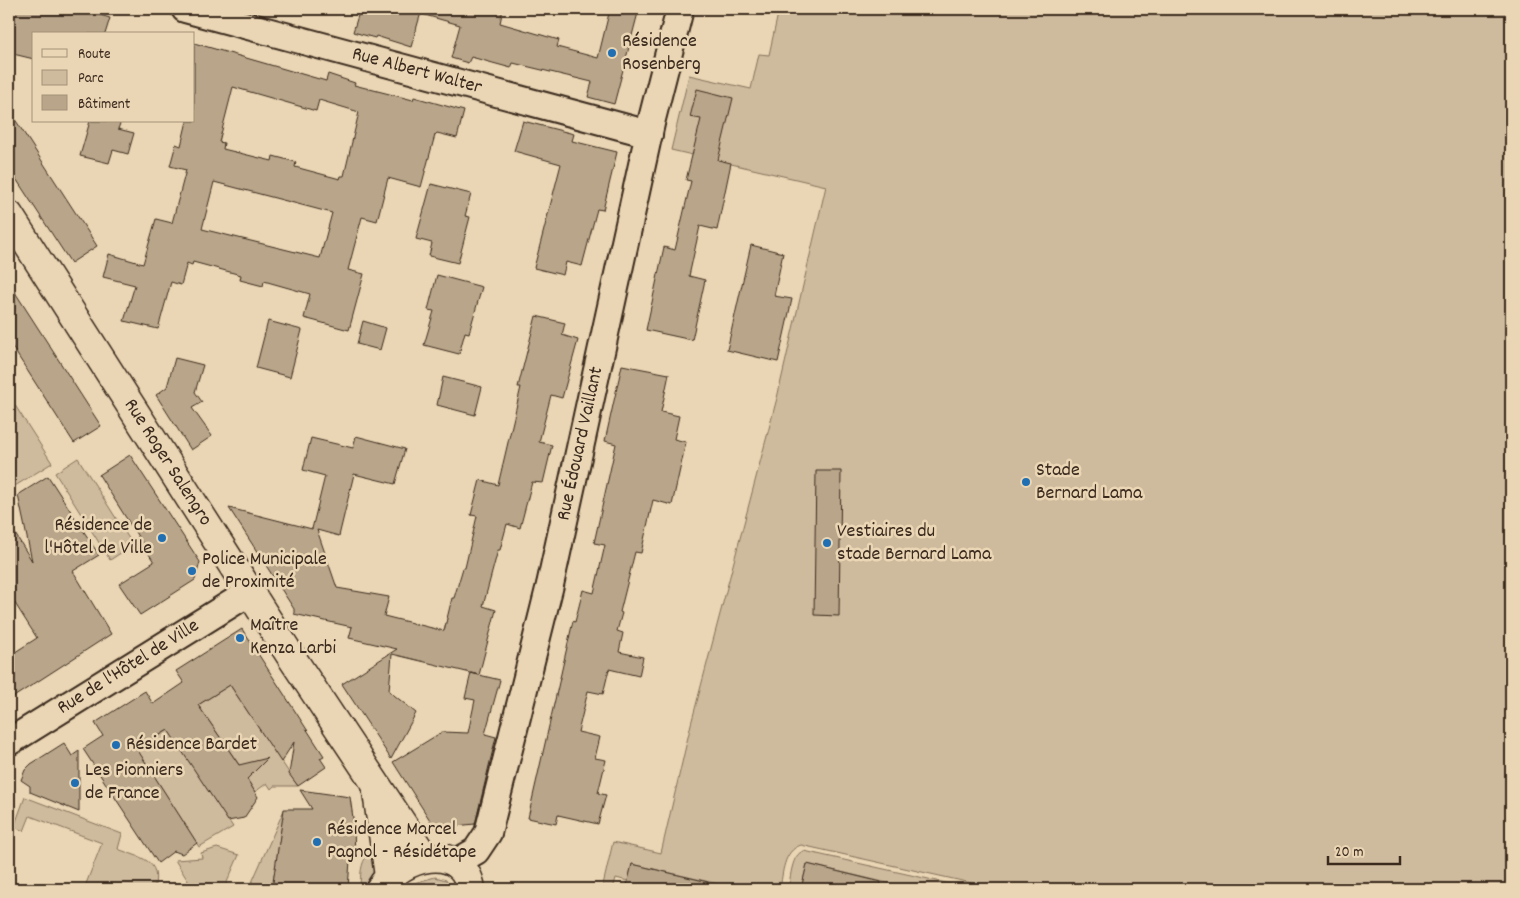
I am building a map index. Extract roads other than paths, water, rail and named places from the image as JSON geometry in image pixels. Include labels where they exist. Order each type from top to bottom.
[{"type":"street","name":"Rue Albert Walter","points":[[185,9],[649,134]]},
{"type":"street","name":"Rue Édouard Vaillant","points":[[455,863],[476,851],[488,833],[550,585],[649,134],[680,9]]},
{"type":"street","name":"Rue Roger Salengro","points":[[9,215],[250,592],[425,858]]},
{"type":"street","name":"Rue de l'Hôtel de Ville","points":[[9,742],[250,592]]},
{"type":"street","name":"Rue Roger Salengro","points":[[376,783],[384,882]]},
{"type":"street","points":[[384,882],[402,866],[425,858],[443,859],[455,863],[466,872],[471,889]]},
{"type":"place","name":"Résidence Rosenberg","points":[[612,53]]},
{"type":"place","name":"Stade Bernard Lama","points":[[1026,482]]},
{"type":"place","name":"Résidence de l'Hôtel de Ville","points":[[162,538]]},
{"type":"place","name":"Vestiaires du stade Bernard Lama","points":[[827,543]]},
{"type":"place","name":"Police Municipale de Proximité","points":[[192,571]]},
{"type":"place","name":"Maître Kenza Larbi","points":[[240,638]]},
{"type":"place","name":"Résidence Bardet","points":[[116,745]]},
{"type":"place","name":"Les Pionniers de France","points":[[75,783]]},
{"type":"place","name":"Résidence Marcel Pagnol - Résidétape","points":[[317,842]]}]
